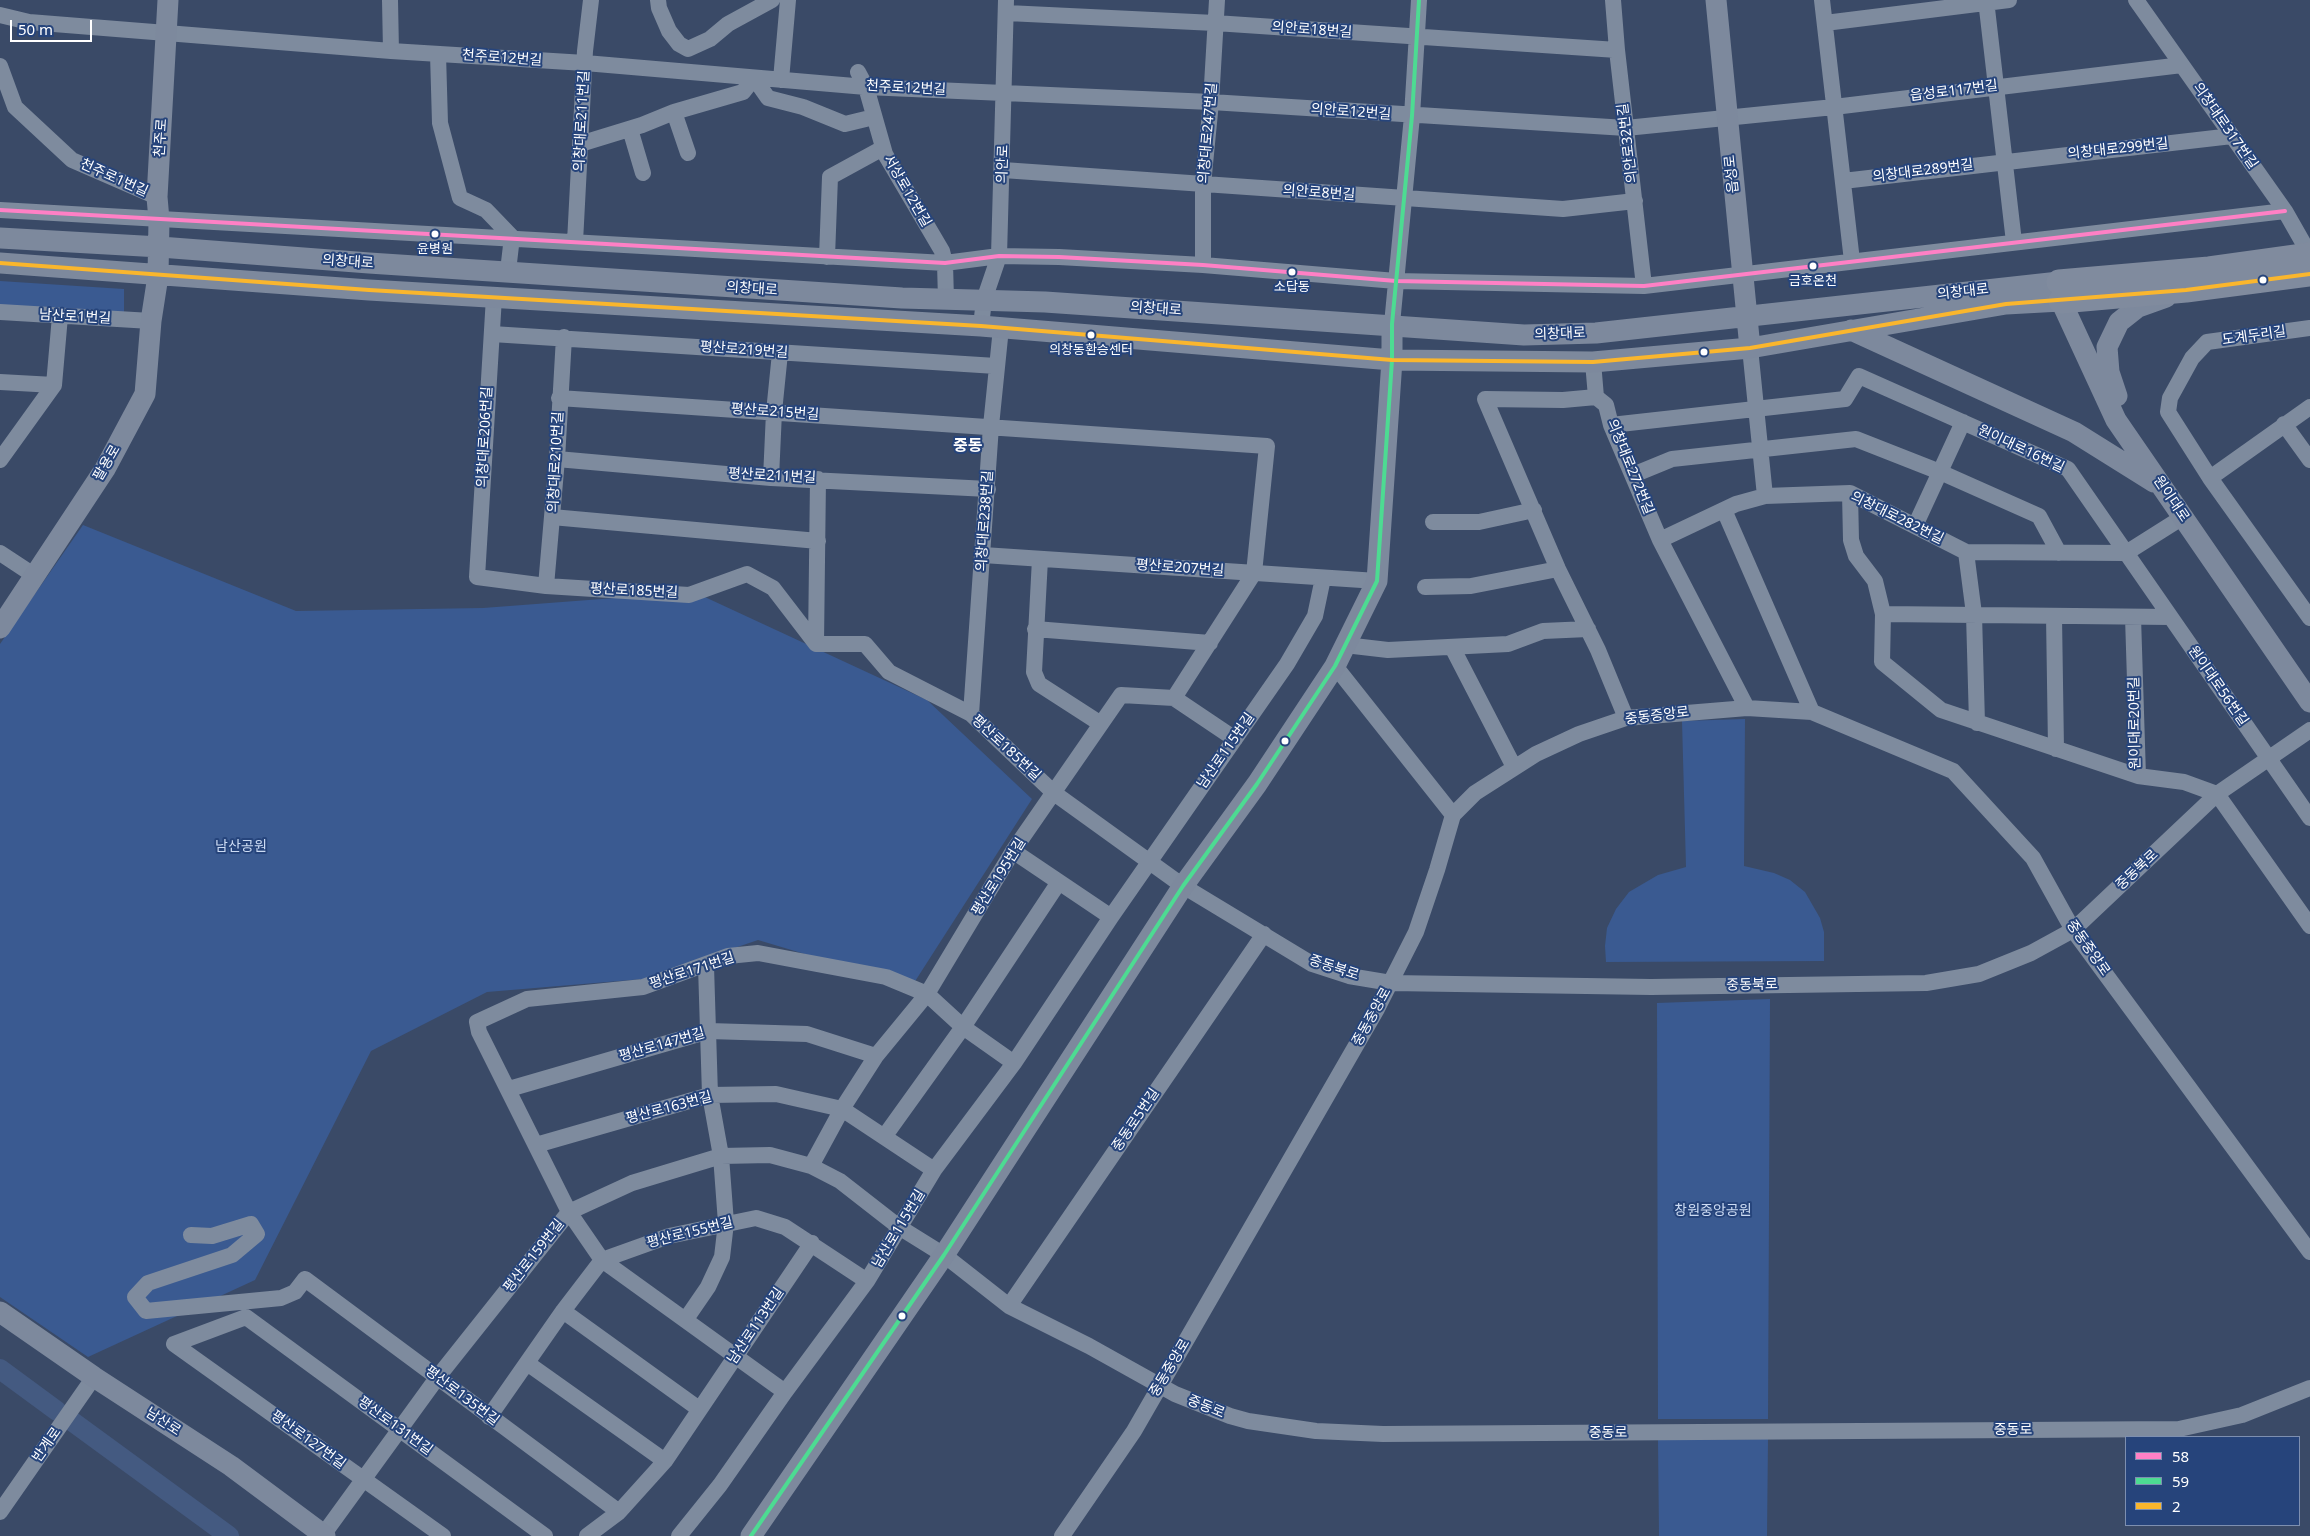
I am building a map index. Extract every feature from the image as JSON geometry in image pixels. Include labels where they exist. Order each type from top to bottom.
[{"type":"highway","name":"의창대로","points":[[2060,291],[2310,255]]},
{"type":"highway","name":"의창대로","points":[[2060,291],[2186,290],[2310,274]]},
{"type":"main road","name":"천주로","points":[[158,276],[160,247],[157,197],[168,34],[168,0]]},
{"type":"main road","name":"읍성로","points":[[1716,0],[1750,348]]},
{"type":"main road","name":"의창대로","points":[[0,238],[946,300],[1045,302],[1392,324],[1524,335],[1596,333],[1747,317],[2060,291]]},
{"type":"main road","name":"의창대로","points":[[0,263],[158,276],[991,327],[1392,360],[1593,362],[1750,348],[2006,304],[2060,291]]},
{"type":"main road","name":"팔용로","points":[[0,628],[104,469],[145,394],[151,321],[158,276]]},
{"type":"main road","points":[[2163,488],[2122,411],[2109,372],[2107,347],[2119,322],[2138,307],[2186,290]]},
{"type":"main road","name":"원이대로","points":[[2060,291],[2116,420],[2310,702]]},
{"type":"main road","points":[[752,1536],[944,1255],[1183,886],[1257,784],[1335,666],[1377,581],[1392,360],[1392,324]]},
{"type":"main road","points":[[1851,330],[2074,432],[2163,488]]},
{"type":"main road","name":"남산로","points":[[0,1312],[94,1377],[231,1466],[324,1535]]},
{"type":"street","points":[[390,0],[391,51]]},
{"type":"street","name":"의창대로211번길","points":[[575,242],[584,63],[591,0]]},
{"type":"street","points":[[658,0],[659,8],[668,31],[679,44],[688,49],[710,39],[728,24],[772,0]]},
{"type":"street","points":[[781,80],[788,0]]},
{"type":"street","name":"의창대로247번길","points":[[1203,266],[1203,185],[1211,102],[1217,0]]},
{"type":"street","points":[[1392,324],[1412,116],[1419,0]]},
{"type":"street","name":"의안로32번길","points":[[1613,0],[1644,286]]},
{"type":"street","points":[[1822,0],[1852,261]]},
{"type":"street","points":[[1825,23],[2009,0]]},
{"type":"street","name":"의창대로317번길","points":[[2136,0],[2285,211],[2310,255]]},
{"type":"street","points":[[1986,2],[2014,242]]},
{"type":"street","name":"의안로18번길","points":[[1006,7],[1617,50]]},
{"type":"street","name":"의안로","points":[[991,327],[984,300],[999,256],[1006,7]]},
{"type":"street","name":"천주로12번길","points":[[0,15],[29,22],[168,34],[584,63],[866,87],[1005,93]]},
{"type":"street","points":[[438,54],[440,123],[460,198],[486,210],[512,237]]},
{"type":"street","name":"읍성로117번길","points":[[1726,117],[1834,107],[2182,65]]},
{"type":"street","name":"천주로1번길","points":[[0,66],[8,109],[72,160],[157,197]]},
{"type":"street","name":"서상로12번길","points":[[858,72],[866,87],[883,148],[942,251],[945,263],[946,300]]},
{"type":"street","points":[[580,144],[630,129],[674,112],[743,92],[754,78],[768,98],[803,107],[845,124],[874,117]]},
{"type":"street","name":"의안로12번길","points":[[1005,93],[1211,102],[1626,128],[1726,117]]},
{"type":"street","points":[[674,112],[688,153]]},
{"type":"street","points":[[630,129],[643,173]]},
{"type":"street","name":"의창대로299번길","points":[[2004,161],[2232,136]]},
{"type":"street","points":[[828,257],[830,177],[883,148]]},
{"type":"street","name":"의창대로289번길","points":[[1843,180],[2004,161]]},
{"type":"street","name":"의안로8번길","points":[[1002,170],[1563,209],[1635,201]]},
{"type":"street","points":[[0,210],[159,220],[512,237],[945,263],[999,256],[1059,257],[1396,281],[1644,286],[2285,211]]},
{"type":"street","points":[[508,271],[512,237]]},
{"type":"street","name":"의창대로206번길","points":[[477,577],[494,297]]},
{"type":"street","name":"남산로1번길","points":[[0,312],[151,321]]},
{"type":"street","points":[[0,460],[54,385],[60,316]]},
{"type":"street","name":"의창대로238번길","points":[[971,714],[996,366],[991,327]]},
{"type":"street","name":"도계두리길","points":[[2310,328],[2207,342],[2192,358],[2170,398],[2168,412],[2210,478],[2310,618]]},
{"type":"street","name":"평산로219번길","points":[[492,334],[564,337],[996,366]]},
{"type":"street","name":"의창대로210번길","points":[[546,586],[557,459],[564,337]]},
{"type":"street","points":[[1750,348],[1765,496]]},
{"type":"street","points":[[771,478],[774,412],[780,353]]},
{"type":"street","points":[[1593,362],[1596,397],[1563,400],[1485,399],[1558,569],[1588,629],[1626,718]]},
{"type":"street","points":[[1611,425],[1845,399],[1859,376],[1963,422],[1915,526]]},
{"type":"street","points":[[0,382],[54,385]]},
{"type":"street","name":"의창대로272번길","points":[[1596,397],[1606,405],[1611,425],[1660,540],[1747,708]]},
{"type":"street","name":"평산로215번길","points":[[559,398],[1267,446],[1254,573]]},
{"type":"street","points":[[2210,478],[2310,407]]},
{"type":"street","name":"원이대로16번길","points":[[1963,422],[2068,469],[2126,553]]},
{"type":"street","points":[[2284,424],[2310,460]]},
{"type":"street","points":[[1633,476],[1672,459],[1856,439],[1940,472],[2039,516],[2060,553]]},
{"type":"street","name":"평산로211번길","points":[[557,459],[771,478],[988,489]]},
{"type":"street","points":[[816,644],[818,479]]},
{"type":"street","name":"의창대로282번길","points":[[1660,540],[1724,510],[1765,496],[1850,493],[1966,552]]},
{"type":"street","name":"원이대로20번길","points":[[1850,493],[1851,540],[1856,556],[1875,581],[1884,614],[1882,662],[1941,710],[2138,776],[2132,617]]},
{"type":"street","points":[[1433,522],[1479,522],[1534,510]]},
{"type":"street","points":[[1724,510],[1812,712]]},
{"type":"street","points":[[552,517],[818,541]]},
{"type":"street","points":[[1977,723],[1974,614],[1966,552],[2126,553],[2183,517]]},
{"type":"street","points":[[0,553],[35,576]]},
{"type":"street","name":"원이대로56번길","points":[[2126,553],[2310,818]]},
{"type":"street","name":"평산로207번길","points":[[983,555],[1377,581]]},
{"type":"street","points":[[1040,558],[1033,665],[1039,684],[1101,724]]},
{"type":"street","points":[[1426,587],[1471,586],[1558,569]]},
{"type":"street","points":[[1235,739],[1174,698],[1254,573]]},
{"type":"street","name":"평산로185번길","points":[[477,577],[546,586],[689,595],[747,574],[773,588],[816,644],[865,644],[890,672],[971,714],[1054,793],[1183,886]]},
{"type":"street","name":"남산로115번길","points":[[679,1536],[720,1485],[785,1392],[867,1281],[934,1170],[1014,1063],[1111,917],[1287,664],[1314,616],[1323,578]]},
{"type":"street","points":[[1884,614],[2170,617]]},
{"type":"street","points":[[2054,616],[2056,749]]},
{"type":"street","points":[[1035,629],[1210,643]]},
{"type":"street","points":[[1345,645],[1388,650],[1508,644],[1543,631],[1588,629]]},
{"type":"street","points":[[1452,646],[1514,767]]},
{"type":"street","points":[[1335,666],[1454,815]]},
{"type":"street","name":"평산로195번길","points":[[811,1166],[842,1109],[876,1056],[927,994],[1013,851],[1121,695],[1174,698]]},
{"type":"street","name":"중동중앙로","points":[[1062,1536],[1134,1431],[1312,1126],[1391,983],[1416,932],[1438,870],[1454,815],[1475,793],[1536,754],[1579,734],[1626,718],[1747,708],[1812,712],[1952,771],[2033,858],[2073,930],[2310,1252]]},
{"type":"street","name":"중동북로","points":[[1183,886],[1312,964],[1349,976],[1391,983],[1651,986],[1926,983],[1979,974],[2031,953],[2073,930],[2218,794],[2310,730]]},
{"type":"street","points":[[2138,776],[2184,782],[2218,794],[2310,926]]},
{"type":"street","points":[[1013,851],[1111,917]]},
{"type":"street","points":[[884,1137],[964,1027],[1059,882]]},
{"type":"street","name":"중동로5번길","points":[[1009,1306],[1264,934]]},
{"type":"street","name":"평산로171번길","points":[[509,1089],[479,1032],[478,1022],[527,999],[642,987],[706,966],[728,956],[758,952],[886,977],[927,994],[964,1027],[1014,1063]]},
{"type":"street","points":[[686,1319],[708,1287],[722,1257],[726,1223],[720,1156],[710,1095],[706,966]]},
{"type":"street","name":"평산로147번길","points":[[509,1089],[709,1031],[807,1034],[876,1056]]},
{"type":"street","points":[[509,1089],[569,1212],[602,1260],[785,1392]]},
{"type":"street","name":"평산로163번길","points":[[536,1145],[710,1095],[776,1094],[842,1109],[934,1170]]},
{"type":"street","name":"평산로159번길","points":[[324,1535],[399,1428],[569,1212],[632,1183],[720,1156],[770,1154],[811,1166],[840,1181],[899,1227],[944,1255]]},
{"type":"street","name":"평산로155번길","points":[[602,1260],[669,1236],[756,1218],[785,1227],[867,1281]]},
{"type":"street","name":"평산로135번길","points":[[190,1235],[212,1236],[251,1224],[257,1234],[232,1255],[148,1283],[135,1298],[146,1311],[280,1298],[295,1292],[305,1279],[619,1512]]},
{"type":"street","name":"남산로113번길","points":[[587,1536],[619,1512],[665,1461],[812,1243]]},
{"type":"street","name":"중동로","points":[[944,1255],[1009,1306],[1089,1346],[1159,1386],[1216,1411],[1248,1421],[1316,1431],[1383,1434],[2179,1429],[2242,1415],[2310,1388]]},
{"type":"street","points":[[489,1417],[562,1311],[602,1260]]},
{"type":"street","points":[[562,1311],[699,1409]]},
{"type":"street","name":"평산로127번길","points":[[246,1317],[174,1344],[443,1536]]},
{"type":"street","name":"평산로131번길","points":[[246,1317],[545,1536]]},
{"type":"street","points":[[528,1363],[665,1461]]},
{"type":"street","name":"반계로","points":[[0,1512],[94,1377]]},
{"type":"green space","points":[[0,281],[124,289],[124,315],[0,307]]},
{"type":"green space","name":"남산공원","points":[[83,525],[296,611],[483,608],[694,592],[927,700],[1032,799],[912,986],[758,940],[643,979],[487,992],[371,1051],[255,1280],[88,1357],[0,1297],[0,644]]},
{"type":"green space","points":[[1745,719],[1744,866],[1774,873],[1790,880],[1805,892],[1820,918],[1824,932],[1824,961],[1606,962],[1607,928],[1616,909],[1629,892],[1658,875],[1686,867],[1682,721]]},
{"type":"green space","name":"창원중앙공원","points":[[1770,999],[1768,1419],[1658,1419],[1657,1003]]},
{"type":"green space","points":[[1768,1439],[1767,1536],[1659,1536],[1658,1440]]},
{"type":"waterway","points":[[0,1369],[57,1411]]},
{"type":"waterway","points":[[73,1422],[229,1536]]},
{"type":"transit line","name":"59","points":[[751,1536],[944,1255],[1183,886],[1257,784],[1335,666],[1377,581],[1392,360],[1392,324],[1412,116],[1419,0]]},
{"type":"transit line","name":"58","points":[[0,210],[945,263],[999,256],[1059,257],[1203,265],[1396,281],[1644,286],[2285,211]]},
{"type":"transit line","name":"2","points":[[0,263],[369,290],[981,326],[1392,360],[1593,362],[1750,348],[2006,304],[2186,290],[2310,274]]},
{"type":"place","name":"윤병원","points":[[435,234]]},
{"type":"place","name":"금호온천","points":[[1813,266]]},
{"type":"place","name":"소답동","points":[[1292,272]]},
{"type":"place","name":"의창동환승센터","points":[[1091,335]]},
{"type":"district","name":"중동","points":[[968,446]]}]
